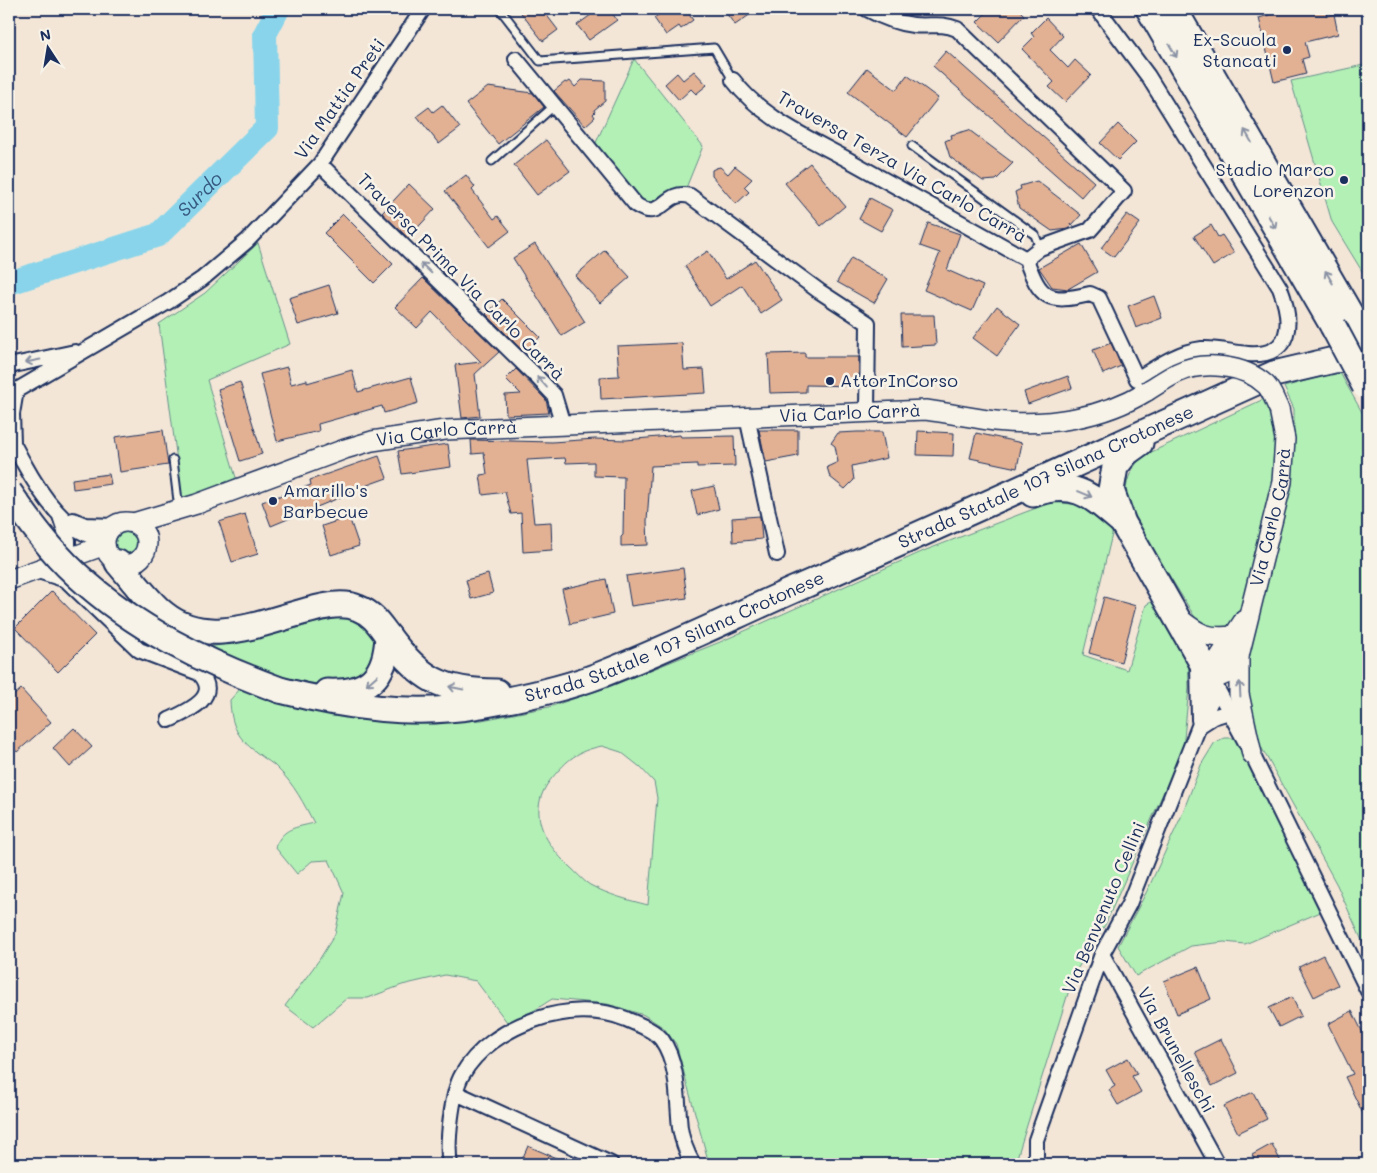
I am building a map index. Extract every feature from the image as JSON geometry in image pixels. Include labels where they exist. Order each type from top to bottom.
[{"type":"highway","points":[[1148,9],[1343,322],[1368,345]]},
{"type":"highway","points":[[1174,9],[1343,322],[1367,388]]},
{"type":"highway","name":"Strada Statale 107 Silana Crotonese","points":[[9,492],[36,530],[76,574],[119,611],[170,643],[214,665],[280,690],[332,704],[384,709],[432,710],[480,705],[539,693],[599,676],[939,527],[1274,374],[1334,360],[1368,357]]},
{"type":"highway","points":[[1188,414],[1126,453],[1114,467],[1111,490],[1123,523],[1179,618],[1212,680]]},
{"type":"highway","points":[[939,527],[1041,491],[1070,488],[1089,494],[1123,523]]},
{"type":"highway","points":[[120,548],[154,604],[164,614],[180,624],[197,631],[218,633],[329,605],[357,607],[373,616],[408,662],[424,676],[449,687],[478,692],[539,693]]},
{"type":"highway","points":[[280,690],[342,693],[359,689],[373,681],[381,671],[387,653],[388,636]]},
{"type":"main road","name":"Via Carlo Carrà","points":[[197,504],[157,531],[120,548],[120,523],[133,523],[197,504],[310,460],[372,441],[445,430],[926,410],[995,421],[1033,422],[1096,414],[1129,402],[1142,385],[1186,369],[1207,366],[1238,370],[1266,385],[1279,409],[1285,439],[1286,456],[1275,511],[1239,656],[1226,674],[1212,680]]},
{"type":"main road","points":[[41,567],[120,548],[144,531],[133,523]]},
{"type":"main road","points":[[9,580],[68,557],[120,548]]},
{"type":"main road","name":"Via Carlo Carrà","points":[[1212,680],[1217,661],[1250,611]]},
{"type":"main road","points":[[1179,618],[1199,634],[1216,638],[1233,636]]},
{"type":"main road","points":[[1239,656],[1239,694],[1252,754]]},
{"type":"street","name":"Via Mattia Preti","points":[[13,396],[168,302],[202,279],[247,242],[320,164],[423,9]]},
{"type":"street","points":[[867,9],[888,20],[914,25],[945,24],[956,29],[1124,192],[1090,230],[1040,248],[1026,259]]},
{"type":"street","points":[[1098,9],[1148,76],[1280,288],[1286,306],[1288,322],[1285,338],[1278,348],[1266,354],[1246,354],[1220,348],[1200,350],[1168,360],[1142,385]]},
{"type":"street","points":[[516,59],[636,205],[645,211],[653,211],[673,196],[682,194],[690,196],[819,291],[868,323],[867,412]]},
{"type":"street","name":"Traversa Terza Via Carlo Carrà","points":[[733,80],[744,95],[761,109],[800,133],[1026,259],[1039,290],[1053,298],[1073,298],[1090,294],[1099,298],[1142,385]]},
{"type":"street","name":"Traversa Prima Via Carlo Carrà","points":[[320,164],[554,395],[563,425]]},
{"type":"street","name":"Via Mattia Preti","points":[[9,366],[91,349]]},
{"type":"street","points":[[9,370],[14,376],[11,440],[23,463],[60,516],[68,540],[68,557]]},
{"type":"street","points":[[747,417],[777,554]]},
{"type":"street","points":[[60,516],[85,525],[120,548]]},
{"type":"street","points":[[41,567],[66,580],[139,650],[199,673],[204,678],[206,690],[201,702],[195,708],[169,720]]},
{"type":"street","name":"Via Benvenuto Cellini","points":[[1196,651],[1199,682],[1199,726]]},
{"type":"street","points":[[1212,680],[1252,754],[1368,991]]},
{"type":"street","name":"Via Benvenuto Cellini","points":[[1036,1164],[1036,1140],[1102,954],[1130,904],[1199,726],[1207,691],[1212,680]]},
{"type":"street","points":[[1199,726],[1213,717],[1229,712]]},
{"type":"street","name":"Via Brunelleschi","points":[[1102,954],[1217,1164]]},
{"type":"street","points":[[451,1164],[452,1106],[461,1076],[474,1058],[490,1045],[517,1028],[548,1014],[573,1011],[610,1013],[644,1027],[661,1038],[673,1067],[680,1129],[684,1146],[693,1164]]},
{"type":"street","points":[[456,1094],[611,1164]]},
{"type":"lane","points":[[500,9],[540,61],[714,48],[733,80]]},
{"type":"lane","points":[[492,160],[554,105]]},
{"type":"lane","points":[[912,146],[1035,235],[1040,248]]},
{"type":"lane","points":[[173,460],[179,509]]},
{"type":"green space","points":[[634,59],[703,146],[686,188],[679,189],[660,203],[646,207],[594,147]]},
{"type":"green space","name":"Stadio Marco Lorenzon","points":[[1368,64],[1368,281],[1332,222],[1291,81]]},
{"type":"green space","points":[[258,243],[290,344],[207,380],[237,481],[182,499],[159,324],[205,293]]},
{"type":"green space","points":[[1339,371],[1368,423],[1368,954],[1337,885],[1259,743],[1245,704],[1244,668],[1294,453],[1294,409],[1284,387]]},
{"type":"green space","points":[[1266,398],[1282,447],[1247,607],[1233,628],[1213,629],[1204,626],[1196,619],[1156,554],[1129,502],[1126,493],[1127,482],[1133,468],[1143,456]]},
{"type":"green space","points":[[1052,502],[1092,506],[1114,526],[1083,655],[1127,670],[1146,605],[1160,596],[1188,652],[1189,688],[1183,748],[1105,925],[1074,974],[1015,1164],[718,1164],[708,1160],[676,1044],[664,1028],[644,1015],[607,1004],[552,999],[510,1026],[476,981],[445,975],[402,985],[368,998],[347,998],[313,1027],[285,1006],[319,960],[335,934],[344,893],[329,860],[312,861],[297,874],[275,847],[278,840],[286,832],[314,823],[298,794],[284,775],[252,749],[237,732],[232,718],[230,700],[242,687],[422,723],[482,720],[549,707],[606,688],[720,642],[926,550]],"holes":[[[602,746],[621,752],[640,767],[654,782],[657,798],[648,905],[597,889],[585,881],[552,847],[541,825],[539,814],[544,790],[568,761],[579,753]]]},
{"type":"green space","points":[[127,532],[136,535],[139,544],[136,553],[127,556],[118,553],[115,544],[118,535]]},
{"type":"green space","points":[[350,615],[376,630],[376,667],[343,686],[288,681],[268,677],[208,647],[244,641]]},
{"type":"green space","points":[[1224,738],[1235,738],[1242,745],[1323,911],[1245,944],[1224,942],[1191,946],[1136,976],[1118,946],[1148,889],[1181,817],[1201,765],[1215,742]]},
{"type":"building","points":[[527,9],[542,9],[558,30],[543,41],[521,13]]},
{"type":"building","points":[[599,9],[609,9],[617,20],[589,40],[577,25]]},
{"type":"building","points":[[667,9],[685,9],[693,20],[681,29],[679,26],[666,35],[654,18]]},
{"type":"building","points":[[723,9],[758,9],[735,25]]},
{"type":"building","points":[[990,9],[1018,9],[1024,15],[998,42],[977,22]]},
{"type":"building","name":"Ex-Scuola Stancati","points":[[1289,9],[1325,9],[1327,16],[1334,14],[1338,34],[1305,42],[1309,57],[1302,59],[1306,74],[1274,82],[1259,18]]},
{"type":"building","points":[[1046,18],[1063,36],[1050,50],[1068,68],[1075,60],[1091,75],[1065,102],[1049,87],[1054,82],[1022,49],[1034,37],[1031,33]]},
{"type":"building","points":[[946,51],[1094,182],[1081,197],[933,66]]},
{"type":"building","points":[[867,68],[896,90],[907,75],[938,98],[907,137],[848,92]]},
{"type":"building","points":[[694,71],[707,85],[696,94],[691,89],[679,100],[665,84],[677,73],[683,80]]},
{"type":"building","points":[[582,80],[605,81],[605,101],[594,110],[593,114],[595,117],[585,126],[554,91],[565,82],[570,81],[575,87]]},
{"type":"building","points":[[488,87],[533,93],[544,107],[498,144],[466,104]]},
{"type":"building","points":[[442,105],[460,128],[439,144],[417,116],[429,107],[433,112]]},
{"type":"building","points":[[1118,124],[1136,142],[1118,160],[1100,143]]},
{"type":"building","points":[[969,130],[1013,163],[996,180],[983,181],[950,157],[945,141],[952,138],[951,135]]},
{"type":"building","points":[[546,140],[570,171],[537,195],[514,165]]},
{"type":"building","points":[[810,163],[845,206],[821,226],[785,183]]},
{"type":"building","points":[[735,166],[752,179],[744,187],[749,192],[736,204],[712,176],[712,170],[716,168],[720,167],[728,174]]},
{"type":"building","points":[[466,175],[475,187],[472,190],[494,219],[498,216],[510,231],[489,247],[445,191]]},
{"type":"building","points":[[1037,181],[1081,215],[1072,225],[1070,223],[1071,225],[1068,229],[1052,231],[1019,208],[1015,192],[1021,189],[1020,186]]},
{"type":"building","points":[[409,184],[435,209],[408,238],[382,213]]},
{"type":"building","points":[[870,198],[893,210],[881,231],[859,219]]},
{"type":"building","points":[[343,214],[393,264],[374,283],[324,233]]},
{"type":"building","points":[[1127,214],[1140,223],[1114,257],[1101,248]]},
{"type":"building","points":[[928,223],[960,234],[947,270],[983,286],[972,311],[924,290],[940,253],[920,246]]},
{"type":"building","points":[[1211,225],[1218,237],[1222,235],[1234,253],[1213,266],[1194,236]]},
{"type":"building","points":[[535,244],[585,322],[562,336],[513,258]]},
{"type":"building","points":[[1081,244],[1097,272],[1068,289],[1052,287],[1039,268]]},
{"type":"building","points":[[605,250],[630,277],[600,303],[575,276]]},
{"type":"building","points":[[708,251],[726,279],[755,260],[782,300],[761,314],[742,285],[710,306],[685,266]]},
{"type":"building","points":[[851,258],[888,279],[874,303],[837,282]]},
{"type":"building","points":[[423,278],[499,352],[475,374],[480,416],[462,418],[455,365],[481,362],[432,312],[417,328],[395,307]]},
{"type":"building","points":[[329,285],[338,313],[298,325],[289,298]]},
{"type":"building","points":[[1154,296],[1162,318],[1136,328],[1128,306]]},
{"type":"building","points":[[502,299],[540,337],[525,353],[486,314]]},
{"type":"building","points":[[997,306],[1020,324],[997,356],[973,338]]},
{"type":"building","points":[[901,315],[934,315],[936,345],[902,347]]},
{"type":"building","points":[[682,343],[684,370],[704,369],[706,393],[601,399],[600,377],[619,376],[617,346]]},
{"type":"building","points":[[1111,343],[1121,366],[1103,374],[1093,350]]},
{"type":"building","points":[[805,353],[805,357],[859,357],[859,386],[806,385],[806,392],[770,393],[768,354]]},
{"type":"building","points":[[287,367],[291,384],[307,380],[307,383],[352,370],[358,392],[411,377],[418,403],[384,413],[382,406],[318,424],[319,431],[277,441],[260,374]]},
{"type":"building","points":[[516,369],[546,400],[549,413],[506,415],[505,395],[521,394],[506,379]]},
{"type":"building","points":[[1068,376],[1072,388],[1028,404],[1024,392]]},
{"type":"building","points":[[240,382],[262,454],[240,461],[218,389]]},
{"type":"building","points":[[163,430],[168,465],[120,472],[115,437]]},
{"type":"building","points":[[759,430],[798,430],[798,456],[766,462]]},
{"type":"building","points":[[918,431],[954,433],[953,456],[917,455]]},
{"type":"building","points":[[882,432],[887,458],[852,466],[854,480],[845,489],[830,477],[827,467],[838,462],[835,446],[831,443],[838,433]]},
{"type":"building","points":[[976,433],[1022,443],[1017,468],[970,458]]},
{"type":"building","points":[[680,435],[681,437],[734,436],[735,466],[697,467],[697,464],[651,466],[647,521],[648,545],[621,546],[621,537],[623,535],[624,477],[594,476],[594,462],[566,463],[565,458],[527,460],[534,523],[551,522],[552,550],[523,552],[521,513],[511,514],[505,492],[483,495],[480,475],[487,474],[484,453],[472,454],[471,440],[552,442],[595,439],[626,440]]},
{"type":"building","points":[[448,444],[451,467],[402,474],[398,451]]},
{"type":"building","points":[[379,456],[387,478],[345,493],[346,495],[271,526],[262,502],[311,485],[310,480]]},
{"type":"building","points":[[109,474],[111,484],[73,489],[72,479]]},
{"type":"building","points":[[714,486],[719,509],[697,515],[692,491]]},
{"type":"building","points":[[245,514],[258,554],[232,562],[219,522]]},
{"type":"building","points":[[760,516],[762,539],[733,542],[732,518]]},
{"type":"building","points":[[349,517],[359,546],[331,555],[322,526]]},
{"type":"building","points":[[683,568],[687,598],[631,606],[626,576]]},
{"type":"building","points":[[488,574],[493,593],[471,599],[466,580]]},
{"type":"building","points":[[606,579],[613,614],[570,624],[562,589]]},
{"type":"building","points":[[52,591],[95,635],[58,672],[15,628]]},
{"type":"building","points":[[1104,597],[1136,606],[1121,662],[1089,653]]},
{"type":"building","points":[[21,689],[51,722],[17,752],[9,743],[9,700]]},
{"type":"building","points":[[74,728],[92,747],[70,767],[53,748]]},
{"type":"building","points":[[1323,955],[1338,985],[1314,997],[1299,967]]},
{"type":"building","points":[[1198,967],[1211,999],[1177,1014],[1164,981]]},
{"type":"building","points":[[1292,997],[1301,1016],[1279,1027],[1269,1008]]},
{"type":"building","points":[[1352,1011],[1368,1043],[1368,1124],[1345,1077],[1353,1074],[1328,1024]]},
{"type":"building","points":[[1221,1039],[1238,1073],[1212,1086],[1195,1052]]},
{"type":"building","points":[[1128,1058],[1137,1074],[1132,1076],[1141,1092],[1118,1105],[1109,1090],[1115,1086],[1106,1070]]},
{"type":"building","points":[[1253,1092],[1267,1119],[1238,1133],[1224,1106]]},
{"type":"building","points":[[1272,1144],[1282,1164],[1257,1164],[1252,1155]]},
{"type":"building","points":[[528,1146],[570,1164],[520,1164]]},
{"type":"waterway","name":"Surdo","points":[[9,283],[158,235],[267,128],[265,34],[278,9]]},
{"type":"place","name":"Ex-Scuola Stancati","points":[[1287,50]]},
{"type":"place","name":"Stadio Marco Lorenzon","points":[[1344,180]]},
{"type":"place","name":"AttorInCorso","points":[[830,381]]},
{"type":"place","name":"Amarillo's Barbecue","points":[[273,501]]}]
